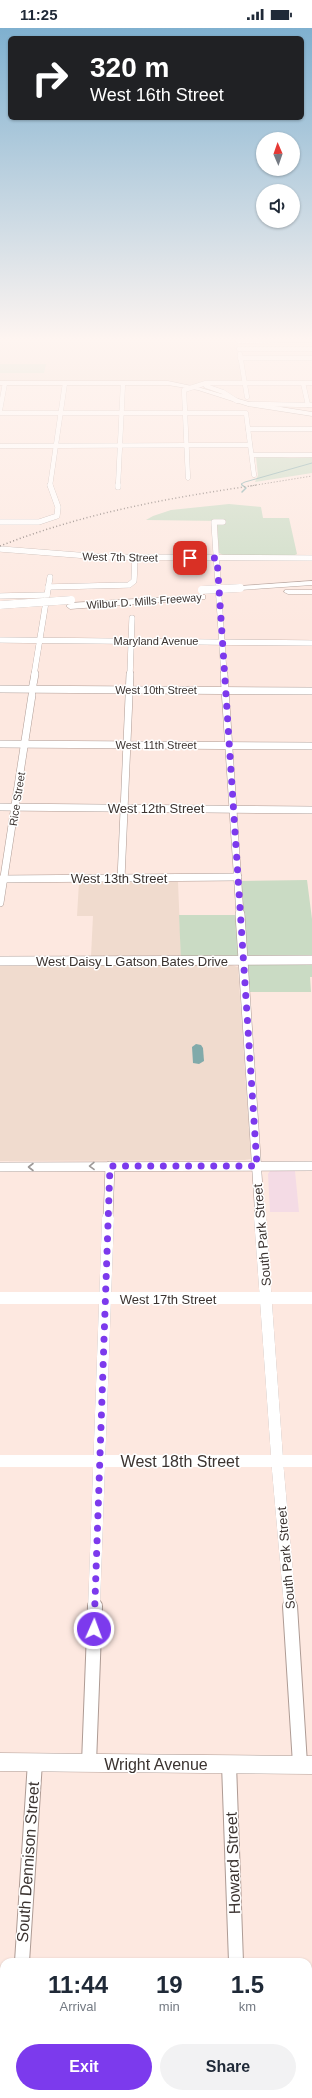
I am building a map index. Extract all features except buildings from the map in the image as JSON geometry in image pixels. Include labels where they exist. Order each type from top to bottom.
[{"type":"highway","name":"Wilbur D. Mills Freeway","points":[[0,605],[70,603],[202,594],[312,583]]},
{"type":"highway","name":"Wilbur D. Mills Freeway","points":[[240,591],[269,592],[312,589]]},
{"type":"highway","points":[[269,592],[312,592]]},
{"type":"highway","name":"Wilbur D. Mills Freeway","points":[[0,611],[70,603]]},
{"type":"main road","name":"Wright Avenue","points":[[0,1762],[306,1765]]},
{"type":"street","points":[[0,522],[44,521],[56,516],[57,500],[51,491],[50,484],[57,433]]},
{"type":"street","points":[[118,487],[120,433]]},
{"type":"street","points":[[185,433],[188,478]]},
{"type":"street","points":[[248,433],[254,475]]},
{"type":"street","points":[[0,446],[250,445]]},
{"type":"street","points":[[252,456],[312,455]]},
{"type":"street","name":"South Park Street","points":[[223,522],[214,522],[230,745],[232,808],[267,1298],[277,1461],[306,1765]]},
{"type":"street","name":"West 7th Street","points":[[0,549],[89,556],[312,558]]},
{"type":"street","points":[[48,587],[129,585],[134,581],[135,557]]},
{"type":"street","name":"Rice Street","points":[[0,903],[2,879],[16,807],[26,744],[39,640],[50,577]]},
{"type":"street","points":[[0,596],[47,595]]},
{"type":"street","points":[[121,879],[128,746],[132,618]]},
{"type":"street","name":"Maryland Avenue","points":[[0,640],[312,643]]},
{"type":"street","name":"West 10th Street","points":[[0,689],[32,692],[129,690],[312,691]]},
{"type":"street","name":"West 11th Street","points":[[0,744],[312,746]]},
{"type":"street","name":"West 12th Street","points":[[0,807],[232,808],[312,810]]},
{"type":"street","name":"West 13th Street","points":[[2,879],[238,878]]},
{"type":"street","name":"West Daisy L Gatson Bates Drive","points":[[0,961],[312,960]]},
{"type":"street","points":[[89,1763],[110,1166]]},
{"type":"street","points":[[0,1167],[312,1166]]},
{"type":"street","name":"West 17th Street","points":[[0,1298],[312,1298]]},
{"type":"street","name":"West 18th Street","points":[[0,1461],[312,1461]]},
{"type":"street","name":"South Dennison Street","points":[[22,1958],[35,1762]]},
{"type":"street","name":"Howard Street","points":[[229,1764],[236,1958]]},
{"type":"shaded area","points":[[79,882],[178,882],[181,955],[91,956],[93,916],[77,916]]},
{"type":"shaded area","points":[[181,961],[183,965],[231,965],[238,967],[251,1159],[0,1161],[0,966],[179,965]]},
{"type":"shaded area","points":[[270,1171],[295,1171],[299,1212],[270,1212],[268,1174]]},
{"type":"green space","points":[[272,456],[291,458],[312,457],[312,473],[255,482],[258,475],[256,457]]},
{"type":"green space","points":[[229,504],[261,507],[263,518],[289,518],[297,554],[293,556],[223,555],[219,553],[217,524],[223,521],[146,520],[171,510]]},
{"type":"green space","points":[[307,880],[312,919],[312,977],[310,977],[311,992],[245,992],[242,960],[181,961],[179,915],[240,915],[238,881]]},
{"type":"water","points":[[196,1044],[201,1045],[203,1048],[204,1061],[199,1064],[193,1063],[192,1047]]},
{"type":"waterway","points":[[242,485],[241,484],[245,482],[312,463]]},
{"type":"waterway","points":[[242,485],[246,488],[242,492]]},
{"type":"railway","points":[[250,486],[312,476]]},
{"type":"railway","points":[[0,546],[63,524],[127,508],[191,495],[257,485]]},
{"type":"route","points":[[94,1629],[110,1166],[257,1166],[232,808],[230,741],[217,558],[190,558]]}]
